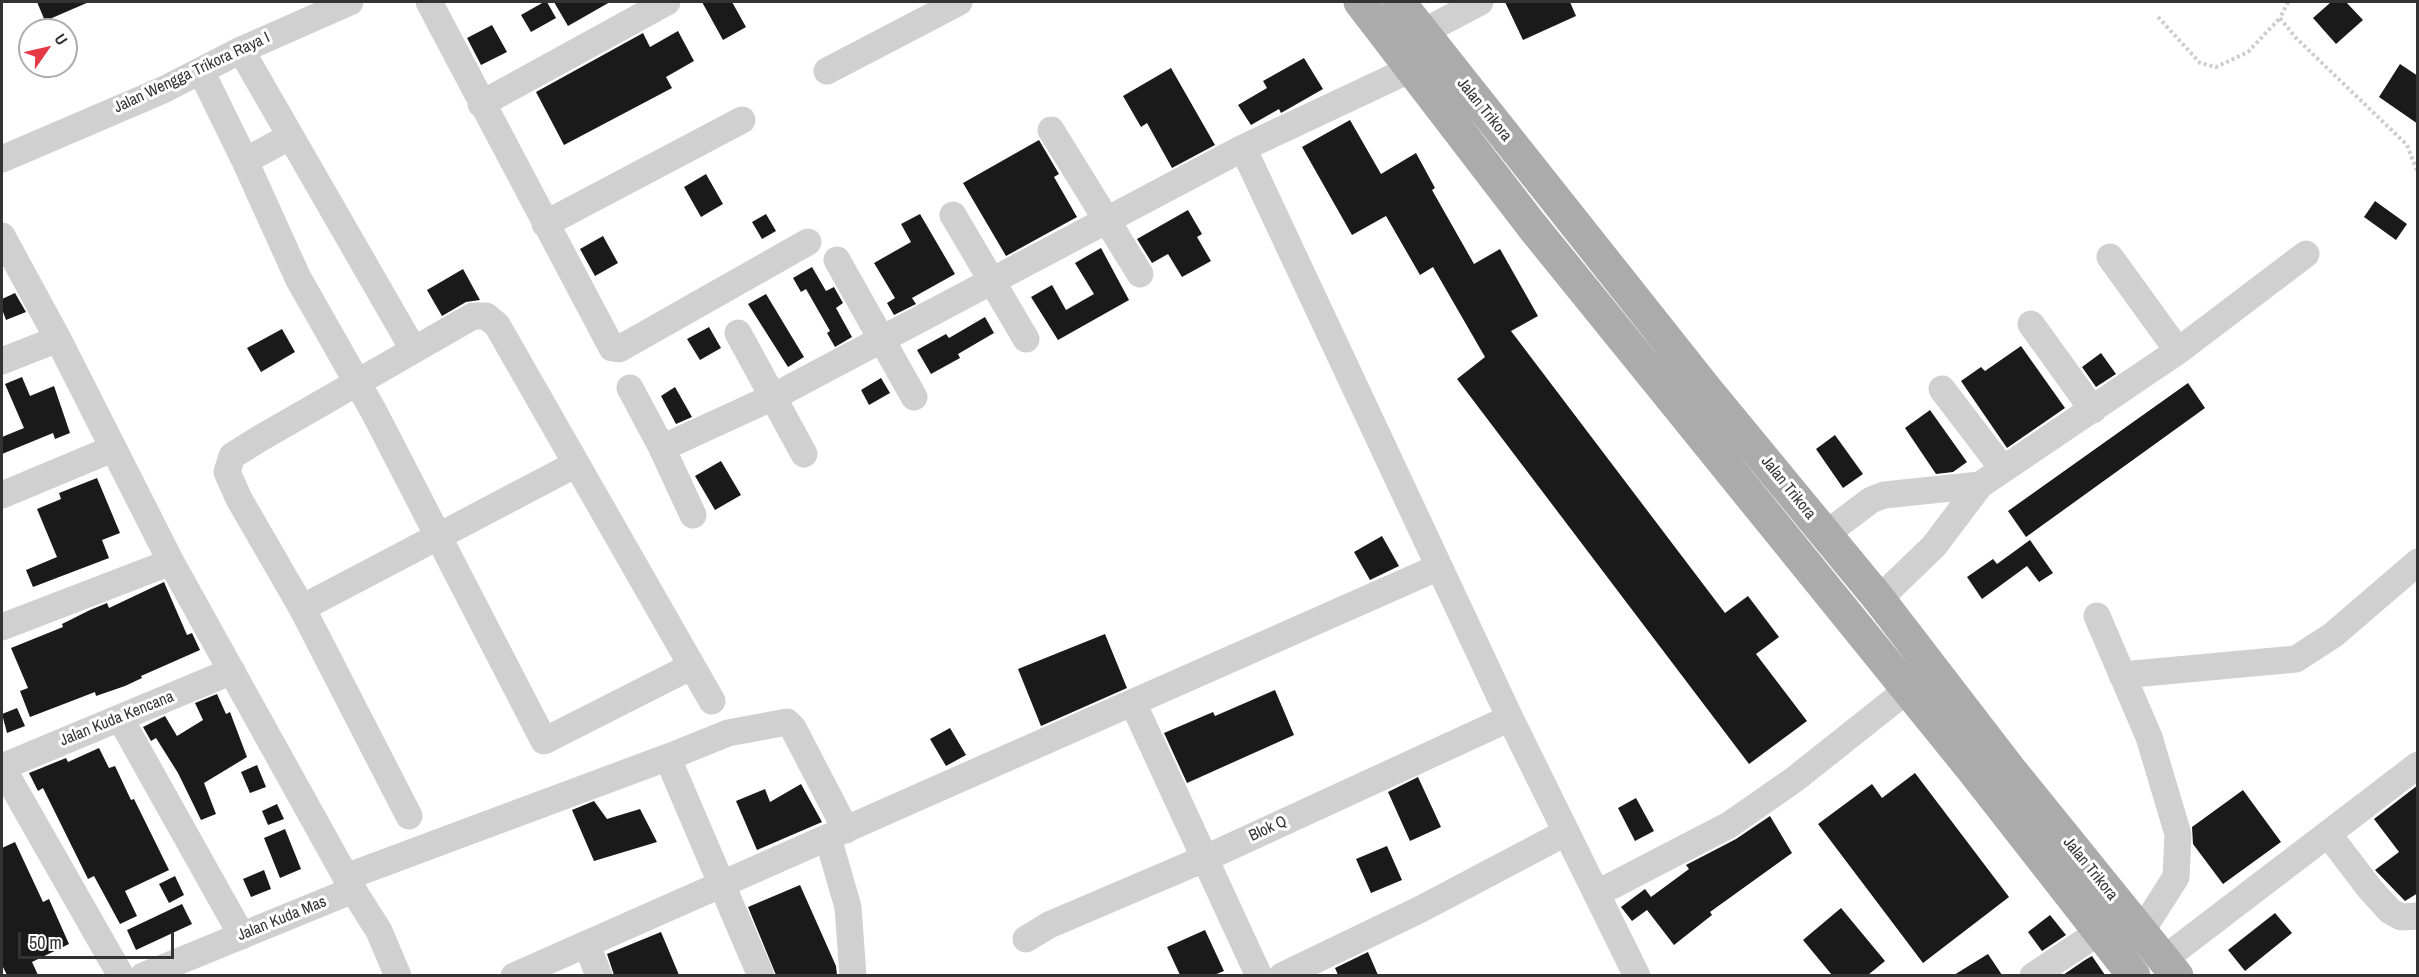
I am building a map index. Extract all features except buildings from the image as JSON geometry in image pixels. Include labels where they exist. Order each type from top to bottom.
[{"type":"main road","name":"Jalan Trikora","points":[[1360,2],[1525,217],[2134,975]]},
{"type":"main road","name":"Jalan Trikora","points":[[1399,2],[1748,439],[1880,599],[2012,772],[2171,967]]},
{"type":"main road","points":[[1727,466],[1745,456],[1748,439]]},
{"type":"main road","points":[[1773,525],[1781,506],[1797,498]]},
{"type":"street","name":"Jalan Wengga Trikora Raya I","points":[[2,159],[350,2]]},
{"type":"street","points":[[429,2],[612,348],[619,349],[808,242]]},
{"type":"street","points":[[481,104],[667,2]]},
{"type":"street","points":[[827,71],[959,2]]},
{"type":"street","points":[[1423,32],[1480,2]]},
{"type":"street","points":[[242,50],[289,137],[413,349]]},
{"type":"street","points":[[662,448],[771,398],[1242,148],[1411,69]]},
{"type":"street","points":[[201,71],[298,278],[358,382],[544,741],[692,666]]},
{"type":"street","points":[[545,224],[742,120]]},
{"type":"street","points":[[1051,130],[1140,274]]},
{"type":"street","points":[[245,161],[289,137]]},
{"type":"street","points":[[1242,148],[1509,718],[1637,975]]},
{"type":"street","points":[[953,215],[990,282],[1026,339]]},
{"type":"street","points":[[2,236],[58,339],[171,562],[350,884],[379,931],[398,975]]},
{"type":"street","points":[[1880,599],[1934,546],[1980,485],[2178,351],[2306,254]]},
{"type":"street","points":[[2110,257],[2178,351]]},
{"type":"street","points":[[837,260],[914,397]]},
{"type":"street","points":[[410,816],[302,608],[239,499],[227,472],[232,456],[473,316],[486,316],[496,325],[712,701]]},
{"type":"street","points":[[2031,324],[2093,410]]},
{"type":"street","points":[[738,333],[771,398],[804,454]]},
{"type":"street","points":[[2,361],[58,339]]},
{"type":"street","points":[[630,388],[662,448],[693,515]]},
{"type":"street","points":[[1942,389],[2003,469]]},
{"type":"street","points":[[2,495],[112,448]]},
{"type":"street","points":[[302,608],[576,464]]},
{"type":"street","points":[[1826,534],[1871,500],[1884,495],[1980,485]]},
{"type":"street","points":[[2,627],[171,562]]},
{"type":"street","points":[[2122,675],[2296,659],[2333,635],[2418,562]]},
{"type":"street","points":[[514,975],[723,885],[1439,567]]},
{"type":"street","points":[[2097,616],[2149,737],[2178,834],[2176,877],[2141,932]]},
{"type":"street","name":"Jalan Kuda Kencana","points":[[2,767],[232,672]]},
{"type":"street","points":[[1598,893],[1729,825],[1795,779],[1907,690]]},
{"type":"street","points":[[1132,703],[1259,975]]},
{"type":"street","points":[[120,718],[242,936]]},
{"type":"street","name":"Blok Q","points":[[1026,939],[1049,925],[1206,858],[1509,718]]},
{"type":"street","name":"Jalan Kuda Mas","points":[[143,975],[242,936],[350,884],[728,733],[787,722],[793,728],[837,834]]},
{"type":"street","points":[[671,756],[672,768],[761,975]]},
{"type":"street","points":[[2171,967],[2328,834],[2418,765]]},
{"type":"street","points":[[2,767],[121,975]]},
{"type":"street","points":[[1282,975],[1421,909],[1565,833]]},
{"type":"street","points":[[837,834],[848,907],[853,975]]},
{"type":"street","points":[[2328,834],[2390,911],[2401,917],[2418,916]]},
{"type":"street","points":[[2033,975],[2099,932]]},
{"type":"street","points":[[586,945],[599,975]]},
{"type":"path","points":[[2158,17],[2200,63],[2216,67],[2248,52],[2280,18],[2288,2]]},
{"type":"path","points":[[2280,18],[2295,37],[2408,145],[2418,173]]}]
